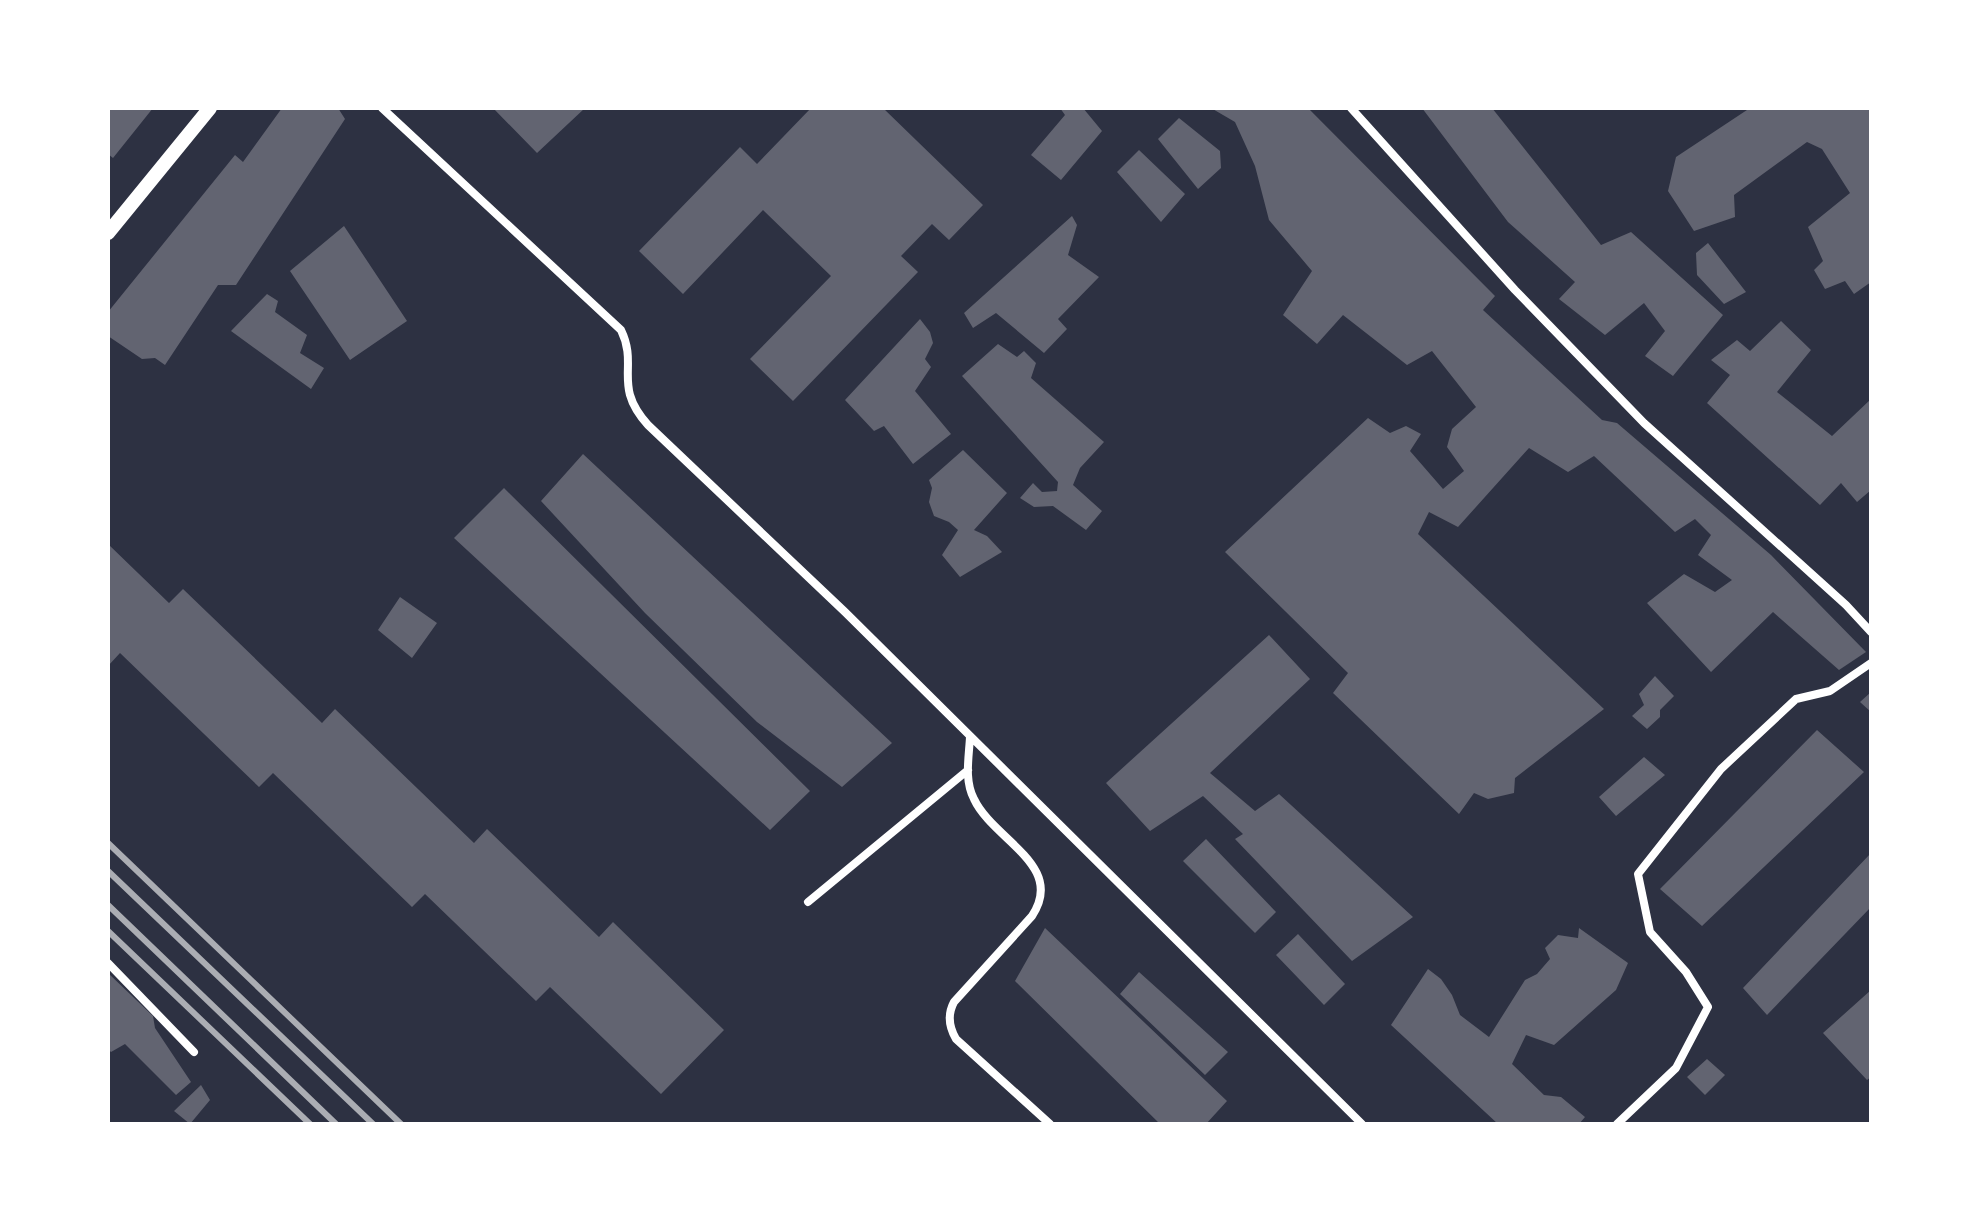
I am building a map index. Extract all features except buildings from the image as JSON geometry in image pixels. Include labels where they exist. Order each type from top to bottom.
[{"type":"street","points":[[108,233],[210,108]]},
{"type":"street","points":[[382,108],[613,321],[625,339],[628,393],[639,416],[845,612],[1362,1124]]},
{"type":"street","points":[[1351,108],[1504,279],[1644,423],[1846,605],[1871,632]]},
{"type":"street","points":[[1617,1124],[1676,1068],[1708,1007],[1686,972],[1650,932],[1638,874],[1721,769],[1796,699],[1830,691],[1871,663]]},
{"type":"street","points":[[970,737],[968,770],[974,801],[1033,867],[1044,890],[1032,916],[954,1002],[949,1010],[951,1031],[956,1039],[1050,1124]]},
{"type":"street","points":[[808,902],[968,770]]},
{"type":"street","points":[[108,963],[194,1052]]},
{"type":"railway","points":[[108,843],[401,1124]]},
{"type":"railway","points":[[108,871],[373,1124]]},
{"type":"railway","points":[[108,905],[336,1124]]},
{"type":"railway","points":[[108,931],[310,1124]]}]
